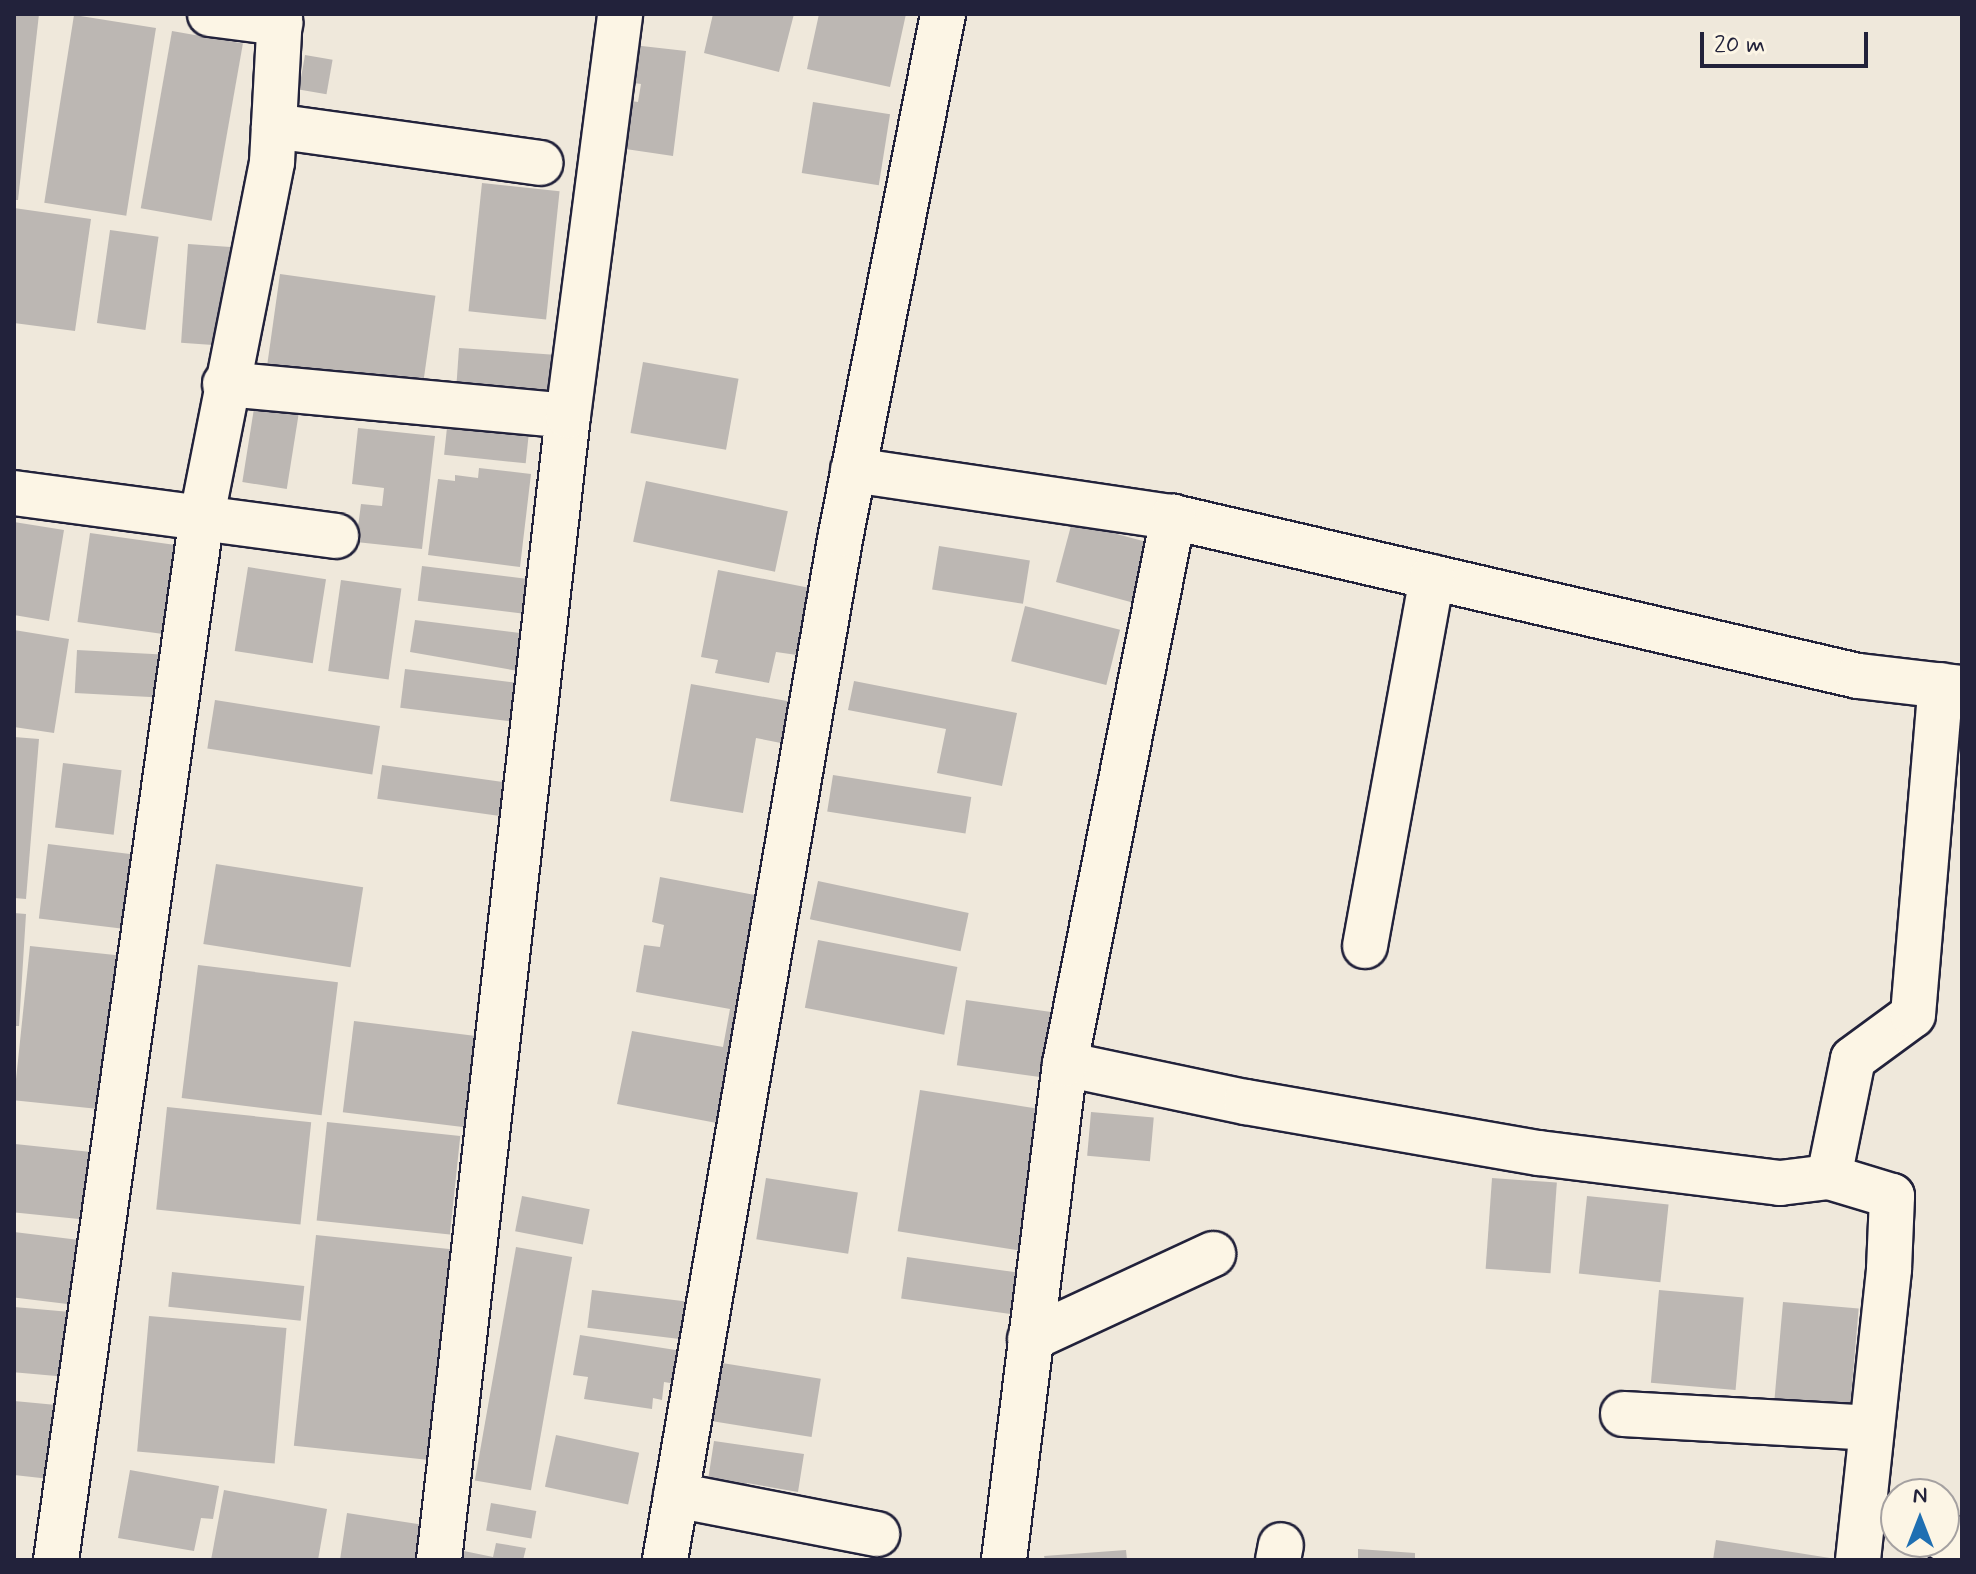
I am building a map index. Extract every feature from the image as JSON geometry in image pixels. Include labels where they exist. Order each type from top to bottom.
[{"type":"street","points":[[56,1560],[202,516],[225,384],[272,162],[280,18],[210,14]]},
{"type":"street","points":[[439,1560],[568,416],[620,14]]},
{"type":"street","points":[[665,1560],[853,470],[943,14]]},
{"type":"street","points":[[274,126],[540,163]]},
{"type":"street","points":[[225,384],[568,416]]},
{"type":"street","points":[[853,470],[1173,517],[1858,676],[1952,686],[1913,1015],[1853,1059],[1829,1177]]},
{"type":"street","points":[[14,493],[336,536]]},
{"type":"street","points":[[1004,1560],[1065,1064],[1173,517]]},
{"type":"street","points":[[1365,946],[1432,577]]},
{"type":"street","points":[[1065,1064],[1246,1102],[1539,1153],[1780,1183],[1829,1177],[1892,1196],[1889,1269],[1870,1428],[1872,1545]]},
{"type":"street","points":[[1030,1339],[1213,1254]]},
{"type":"street","points":[[1623,1414],[1870,1428]]},
{"type":"street","points":[[676,1495],[877,1534]]},
{"type":"building","points":[[14,14],[39,14],[18,200],[14,200]]},
{"type":"building","points":[[713,14],[794,14],[779,72],[704,53]]},
{"type":"building","points":[[819,14],[906,14],[890,87],[807,69]]},
{"type":"building","points":[[74,15],[156,28],[126,216],[44,203]]},
{"type":"building","points":[[172,31],[243,44],[212,221],[141,208]]},
{"type":"building","points":[[624,44],[686,51],[673,156],[612,147],[617,99],[638,102],[641,84],[620,81]]},
{"type":"building","points":[[305,55],[333,60],[326,94],[299,89]]},
{"type":"building","points":[[813,102],[890,114],[879,185],[802,173]]},
{"type":"building","points":[[482,183],[560,191],[546,319],[469,311]]},
{"type":"building","points":[[14,208],[91,219],[75,331],[14,323]]},
{"type":"building","points":[[110,230],[159,237],[145,330],[97,323]]},
{"type":"building","points":[[188,244],[234,247],[227,346],[181,343]]},
{"type":"building","points":[[280,274],[435,296],[423,386],[267,364]]},
{"type":"building","points":[[459,348],[554,355],[551,398],[456,391]]},
{"type":"building","points":[[643,362],[739,379],[726,450],[630,433]]},
{"type":"building","points":[[255,402],[299,409],[287,489],[242,482]]},
{"type":"building","points":[[448,418],[530,427],[526,463],[444,455]]},
{"type":"building","points":[[358,428],[435,436],[422,549],[356,542],[361,504],[382,506],[384,488],[352,484]]},
{"type":"building","points":[[479,468],[531,474],[520,567],[428,555],[438,479],[455,481],[455,475],[478,478]]},
{"type":"building","points":[[646,481],[788,511],[775,572],[633,542]]},
{"type":"building","points":[[14,522],[64,530],[49,621],[14,615]]},
{"type":"building","points":[[1072,522],[1155,544],[1139,604],[1056,582]]},
{"type":"building","points":[[90,533],[177,545],[165,634],[77,622]]},
{"type":"building","points":[[939,546],[1030,560],[1023,604],[932,589]]},
{"type":"building","points":[[422,566],[530,579],[526,614],[418,601]]},
{"type":"building","points":[[248,567],[326,579],[313,663],[235,651]]},
{"type":"building","points":[[718,570],[810,588],[797,655],[776,652],[769,683],[715,673],[718,660],[701,657]]},
{"type":"building","points":[[341,580],[401,588],[389,680],[328,671]]},
{"type":"building","points":[[1025,606],[1120,630],[1106,685],[1011,661]]},
{"type":"building","points":[[415,620],[528,634],[524,672],[410,652]]},
{"type":"building","points":[[14,630],[69,639],[54,733],[14,727]]},
{"type":"building","points":[[77,650],[162,654],[160,697],[75,693]]},
{"type":"building","points":[[405,669],[523,684],[518,722],[400,708]]},
{"type":"building","points":[[854,681],[1017,713],[1002,786],[937,773],[946,729],[848,710]]},
{"type":"building","points":[[691,684],[798,703],[791,745],[756,738],[743,813],[670,801]]},
{"type":"building","points":[[215,700],[380,726],[372,775],[207,748]]},
{"type":"building","points":[[14,737],[39,739],[26,899],[14,898]]},
{"type":"building","points":[[63,763],[122,770],[114,835],[55,828]]},
{"type":"building","points":[[382,765],[512,783],[507,817],[377,799]]},
{"type":"building","points":[[833,775],[971,797],[965,833],[827,812]]},
{"type":"building","points":[[48,844],[140,855],[131,930],[39,918]]},
{"type":"building","points":[[216,864],[363,887],[350,967],[203,944]]},
{"type":"building","points":[[660,877],[765,897],[722,1124],[617,1104],[632,1031],[723,1047],[730,1009],[636,992],[644,945],[660,947],[664,925],[652,922]]},
{"type":"building","points":[[818,881],[969,913],[961,951],[810,919]]},
{"type":"building","points":[[14,913],[26,914],[19,1026],[14,1026]]},
{"type":"building","points":[[818,940],[957,967],[944,1035],[805,1008]]},
{"type":"building","points":[[30,946],[124,956],[108,1110],[14,1100]]},
{"type":"building","points":[[198,965],[338,982],[322,1115],[182,1098]]},
{"type":"building","points":[[966,1000],[1060,1013],[1051,1079],[957,1065]]},
{"type":"building","points":[[354,1021],[478,1036],[467,1128],[343,1112]]},
{"type":"building","points":[[920,1090],[1047,1110],[1025,1251],[898,1231]]},
{"type":"building","points":[[167,1107],[311,1122],[300,1225],[156,1209]]},
{"type":"building","points":[[1091,1112],[1154,1117],[1150,1161],[1087,1156]]},
{"type":"building","points":[[327,1122],[460,1136],[450,1234],[317,1220]]},
{"type":"building","points":[[15,1144],[101,1153],[93,1221],[14,1212]]},
{"type":"building","points":[[766,1178],[858,1193],[848,1254],[756,1239]]},
{"type":"building","points":[[1492,1178],[1557,1183],[1550,1273],[1486,1269]]},
{"type":"building","points":[[522,1196],[590,1209],[583,1245],[515,1231]]},
{"type":"building","points":[[1587,1196],[1669,1205],[1660,1282],[1579,1274]]},
{"type":"building","points":[[14,1232],[87,1241],[80,1306],[14,1297]]},
{"type":"building","points":[[316,1235],[456,1250],[434,1461],[294,1446]]},
{"type":"building","points":[[516,1247],[572,1257],[531,1490],[475,1480]]},
{"type":"building","points":[[907,1257],[1018,1273],[1012,1314],[901,1299]]},
{"type":"building","points":[[172,1272],[304,1286],[301,1321],[168,1307]]},
{"type":"building","points":[[592,1290],[684,1301],[680,1339],[587,1328]]},
{"type":"building","points":[[1659,1290],[1744,1297],[1736,1390],[1651,1383]]},
{"type":"building","points":[[1783,1302],[1859,1309],[1850,1405],[1775,1399]]},
{"type":"building","points":[[14,1307],[79,1313],[73,1377],[14,1372]]},
{"type":"building","points":[[149,1316],[286,1328],[275,1464],[137,1451]]},
{"type":"building","points":[[580,1335],[682,1351],[676,1384],[664,1382],[662,1400],[653,1398],[652,1409],[584,1399],[588,1377],[573,1375]]},
{"type":"building","points":[[722,1363],[821,1379],[812,1437],[713,1421]]},
{"type":"building","points":[[14,1401],[67,1406],[59,1480],[14,1475]]},
{"type":"building","points":[[556,1435],[639,1453],[628,1505],[545,1487]]},
{"type":"building","points":[[714,1441],[804,1454],[798,1492],[747,1483],[745,1498],[706,1493]]},
{"type":"building","points":[[130,1470],[219,1486],[213,1519],[201,1518],[194,1551],[118,1538]]},
{"type":"building","points":[[224,1490],[327,1509],[318,1560],[211,1560]]},
{"type":"building","points":[[491,1503],[536,1511],[531,1539],[486,1531]]},
{"type":"building","points":[[347,1513],[424,1525],[419,1560],[340,1560]]},
{"type":"building","points":[[1716,1540],[1830,1558],[1713,1560]]},
{"type":"building","points":[[496,1543],[526,1548],[523,1560],[456,1560],[459,1550],[493,1557]]},
{"type":"building","points":[[1358,1549],[1415,1553],[1415,1560],[1358,1560]]},
{"type":"building","points":[[1126,1550],[1127,1560],[1045,1560],[1044,1556]]}]
